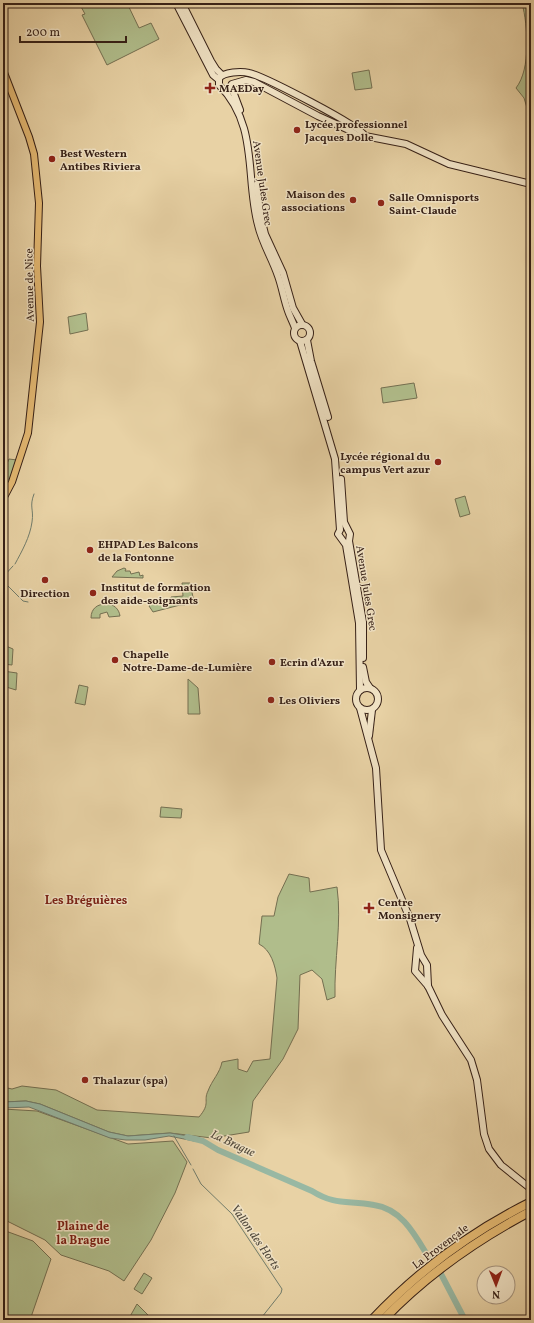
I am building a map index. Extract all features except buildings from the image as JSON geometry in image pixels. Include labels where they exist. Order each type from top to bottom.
[{"type":"highway","name":"La Provençale","points":[[372,1320],[474,1234],[531,1202]]},
{"type":"highway","name":"La Provençale","points":[[444,1260],[531,1211]]},
{"type":"highway","name":"La Provençale","points":[[383,1320],[415,1283]]},
{"type":"main road","name":"Avenue de Nice","points":[[3,70],[31,140],[35,159],[39,202],[37,266],[40,322],[28,433],[12,482],[3,499]]},
{"type":"street","points":[[176,3],[213,75],[223,76],[246,72],[262,77],[319,106],[361,134]]},
{"type":"street","points":[[182,3],[216,70],[223,76]]},
{"type":"street","name":"Avenue Jules Grec","points":[[295,328],[287,309],[278,275],[263,243],[257,224],[248,141],[238,112],[224,88],[219,85],[223,76],[232,78],[232,85],[253,148],[260,214],[265,234],[283,273],[293,308],[302,324]]},
{"type":"street","points":[[224,88],[242,81],[254,82],[318,116],[349,130],[406,144],[449,164],[531,184]]},
{"type":"street","points":[[302,324],[307,326],[310,330],[310,335],[307,340],[311,361],[339,457],[344,522],[346,529],[350,534],[346,539],[338,536],[340,530],[337,471],[334,452],[300,341],[294,335],[295,328],[302,324]]},
{"type":"street","points":[[300,341],[307,340]]},
{"type":"street","points":[[340,530],[346,529]]},
{"type":"street","name":"Avenue Jules Grec","points":[[346,539],[363,622],[364,676],[370,688]]},
{"type":"street","name":"Avenue Jules Grec","points":[[346,539],[359,623],[360,690]]},
{"type":"street","points":[[368,739],[372,710],[377,705],[378,697],[376,692],[370,688],[360,690],[356,697],[376,768],[381,850],[428,967],[426,972],[428,986]]},
{"type":"street","points":[[360,708],[372,710]]},
{"type":"street","points":[[416,939],[416,963],[414,969],[420,974],[428,986],[442,1015],[474,1069],[484,1134],[489,1149],[501,1165],[531,1190]]},
{"type":"street","points":[[416,963],[421,961],[425,962]]},
{"type":"street","points":[[420,974],[426,972]]},
{"type":"shaded area","points":[[79,3],[127,3],[139,28],[151,23],[159,39],[107,65],[82,15],[85,14]]},
{"type":"shaded area","points":[[522,3],[531,3],[531,121],[524,98],[516,88],[521,80],[524,70],[527,47],[526,23]]},
{"type":"shaded area","points":[[369,70],[372,88],[355,90],[352,73]]},
{"type":"shaded area","points":[[86,313],[88,330],[70,334],[68,317]]},
{"type":"shaded area","points":[[414,383],[417,398],[383,403],[381,388]]},
{"type":"shaded area","points":[[9,459],[17,460],[6,490],[3,488],[3,473]]},
{"type":"shaded area","points":[[465,496],[470,514],[460,517],[455,499]]},
{"type":"shaded area","points":[[124,568],[126,569],[125,571],[130,571],[131,574],[139,572],[140,576],[143,575],[143,578],[112,577],[117,571]]},
{"type":"shaded area","points":[[182,583],[190,583],[194,602],[185,602],[185,605],[153,612],[149,606],[152,603],[171,602],[171,597],[183,596]]},
{"type":"shaded area","points":[[106,604],[116,607],[120,616],[109,617],[107,612],[100,614],[100,618],[91,618],[92,612],[96,607]]},
{"type":"shaded area","points":[[3,643],[6,643],[6,646],[13,649],[12,665],[3,664]]},
{"type":"shaded area","points":[[3,671],[17,673],[16,690],[3,686]]},
{"type":"shaded area","points":[[188,679],[198,688],[200,714],[188,714]]},
{"type":"shaded area","points":[[79,685],[88,687],[85,705],[75,703]]},
{"type":"shaded area","points":[[161,807],[182,809],[181,818],[160,817]]},
{"type":"shaded area","points":[[289,874],[309,878],[310,892],[337,887],[339,914],[335,997],[327,1000],[322,979],[312,970],[300,975],[298,1029],[283,1059],[253,1101],[249,1132],[212,1138],[170,1133],[128,1136],[109,1132],[40,1104],[26,1101],[3,1102],[3,1087],[12,1089],[22,1086],[56,1090],[97,1110],[199,1117],[205,1108],[207,1094],[220,1070],[222,1062],[238,1059],[238,1069],[247,1072],[253,1061],[270,1059],[277,978],[274,963],[267,950],[259,944],[262,916],[274,916],[278,897]]},
{"type":"shaded area","points":[[26,1101],[40,1104],[109,1132],[128,1136],[170,1133],[195,1137],[194,1141],[169,1136],[145,1140],[110,1138],[29,1107],[3,1108],[3,1102]]},
{"type":"shaded area","points":[[3,1109],[37,1111],[128,1144],[173,1141],[187,1162],[175,1193],[151,1240],[124,1281],[109,1271],[61,1255],[45,1240],[3,1219]]},
{"type":"shaded area","points":[[3,1230],[33,1241],[51,1259],[30,1320],[3,1320]]},
{"type":"shaded area","points":[[144,1273],[152,1278],[142,1294],[134,1289]]},
{"type":"shaded area","points":[[137,1304],[153,1320],[128,1320]]},
{"type":"waterway","points":[[15,564],[31,528],[32,502],[34,494]]},
{"type":"waterway","points":[[3,577],[13,566]]},
{"type":"waterway","points":[[3,581],[23,601],[28,602]]},
{"type":"waterway","name":"Vallon des Horts","points":[[174,1136],[191,1165]]},
{"type":"waterway","name":"La Brague","points":[[187,1137],[203,1141],[218,1150],[328,1199],[384,1207],[400,1217],[407,1224],[429,1258]]},
{"type":"waterway","name":"Vallon des Horts","points":[[193,1169],[201,1184],[232,1214],[282,1289],[281,1293],[262,1317]]},
{"type":"waterway","name":"La Brague","points":[[441,1274],[465,1320]]},
{"type":"place","name":"MAEDay","points":[[210,88]]},
{"type":"place","name":"Lycée professionnel Jacques Dolle","points":[[297,130]]},
{"type":"place","name":"Best Western Antibes Riviera","points":[[52,159]]},
{"type":"place","name":"Maison des associations","points":[[353,200]]},
{"type":"place","name":"Salle Omnisports Saint-Claude","points":[[381,203]]},
{"type":"place","name":"Lycée régional du campus Vert azur","points":[[438,462]]},
{"type":"place","name":"EHPAD Les Balcons de la Fontonne","points":[[90,550]]},
{"type":"place","name":"Direction","points":[[45,580]]},
{"type":"place","name":"Institut de formation des aide-soignants","points":[[93,593]]},
{"type":"place","name":"Chapelle Notre-Dame-de-Lumière","points":[[115,660]]},
{"type":"place","name":"Ecrin d'Azur","points":[[272,662]]},
{"type":"place","name":"Les Oliviers","points":[[271,700]]},
{"type":"place","name":"Centre Monsignery","points":[[369,908]]},
{"type":"place","name":"Thalazur (spa)","points":[[85,1080]]},
{"type":"district","name":"Les Bréguières","points":[[86,900]]},
{"type":"district","name":"Plaine de la Brague","points":[[83,1233]]}]
